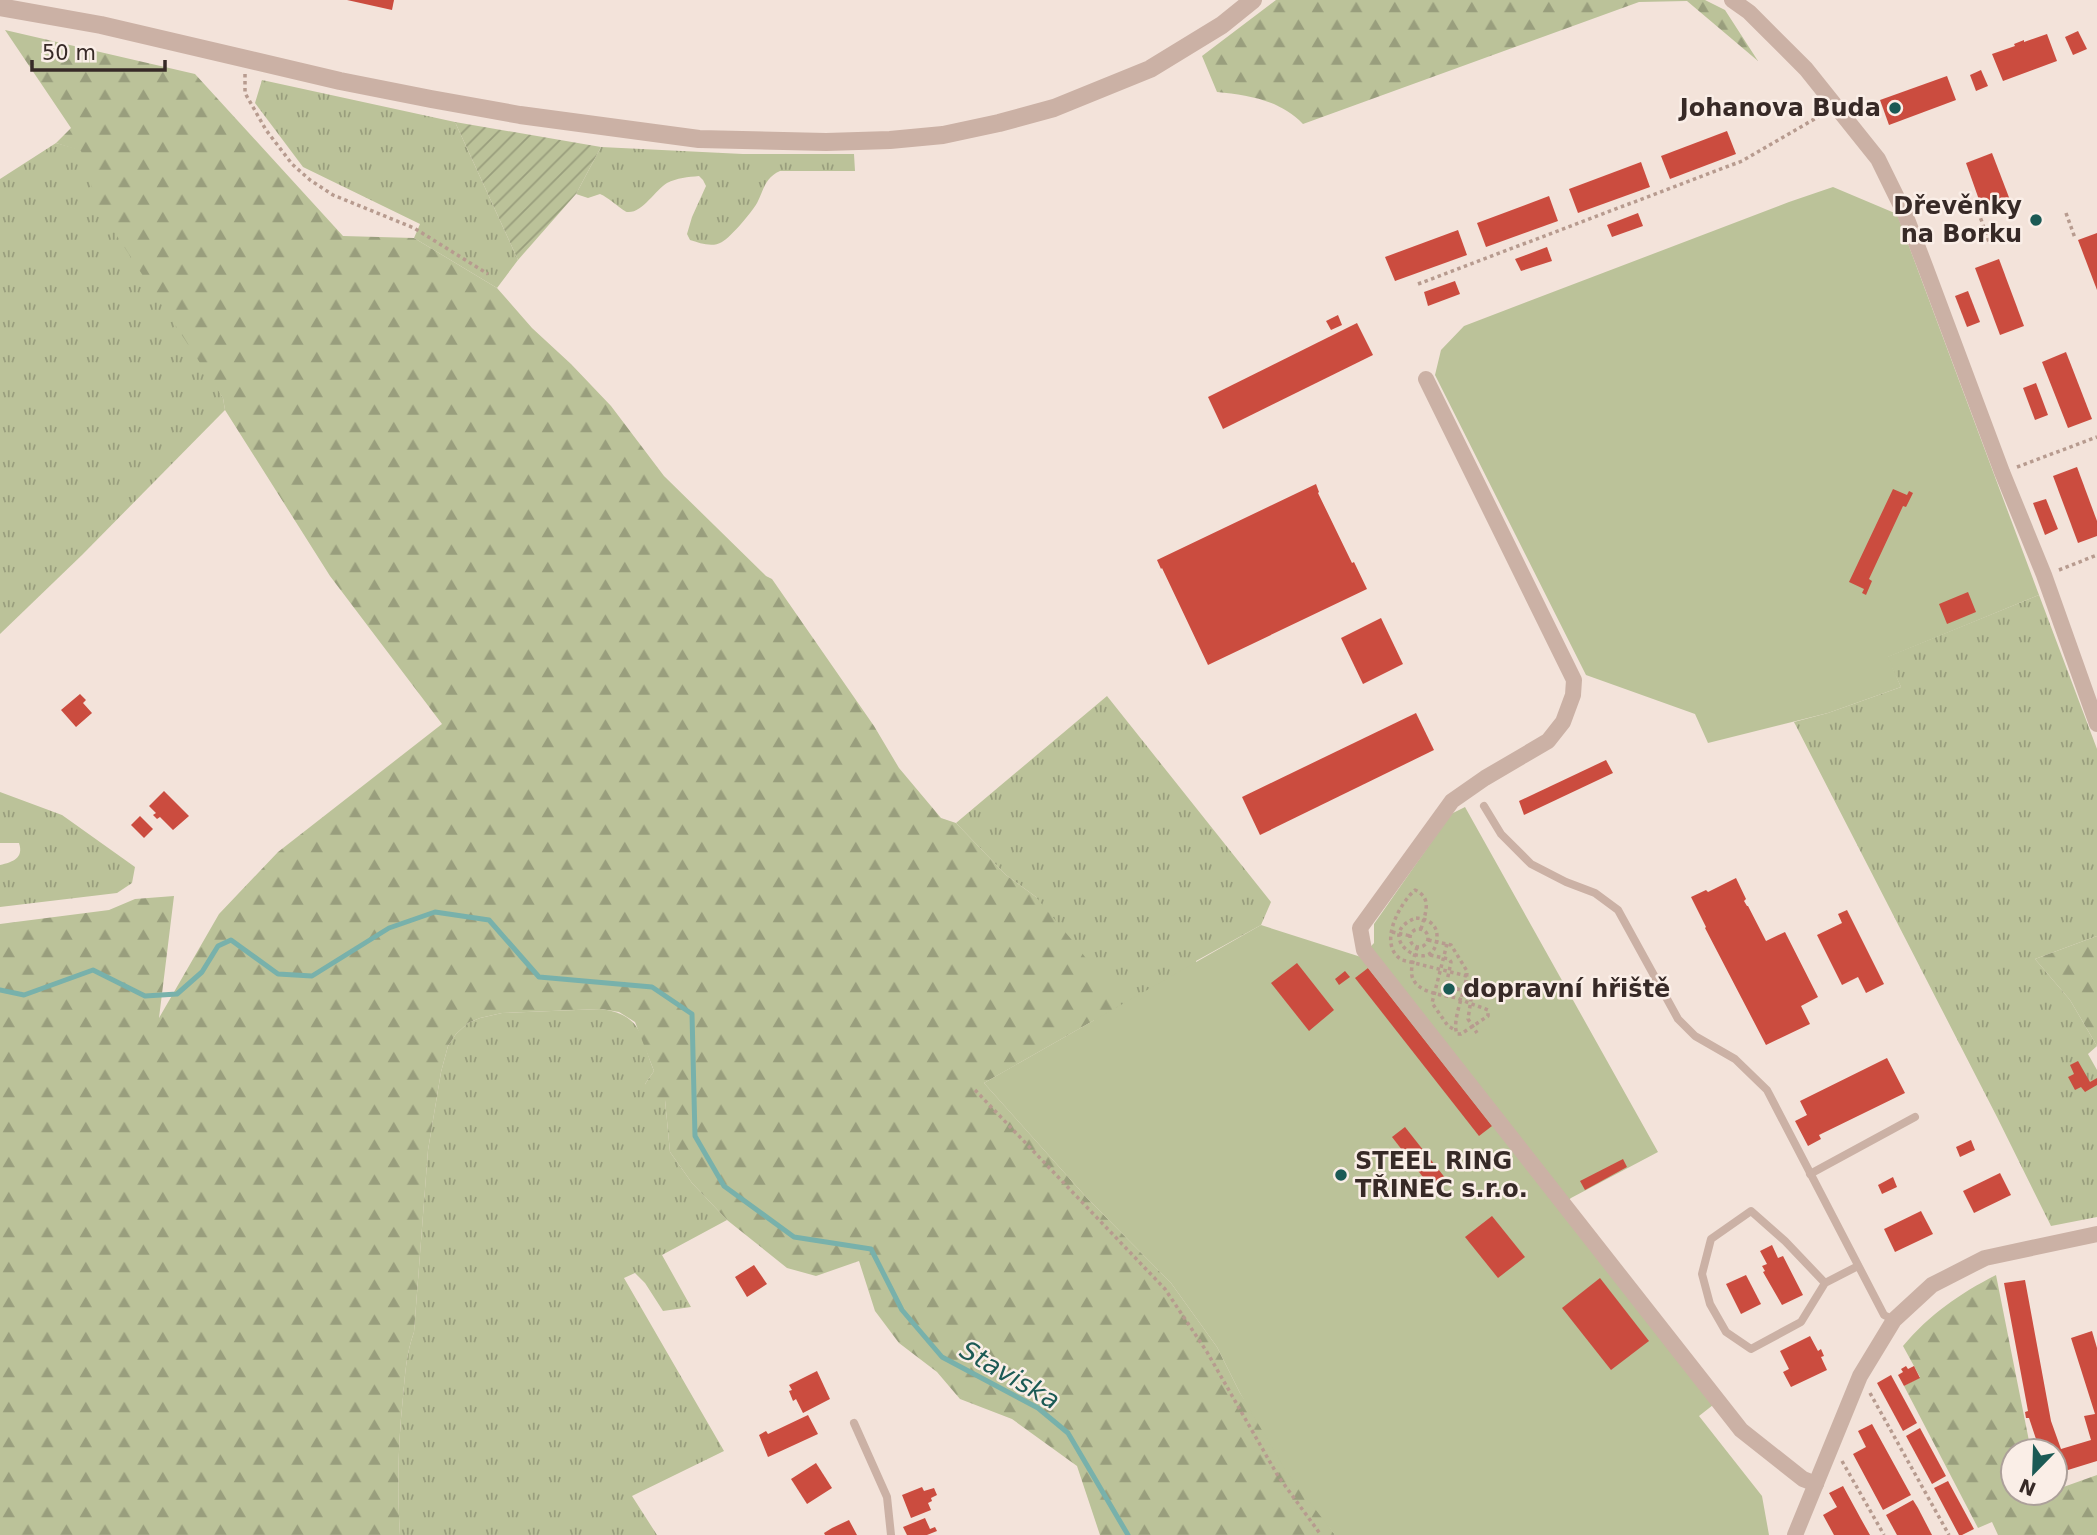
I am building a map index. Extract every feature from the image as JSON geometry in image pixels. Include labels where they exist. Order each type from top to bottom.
[{"type":"street","points":[[0,7],[101,25],[340,81],[520,115],[685,137],[825,142],[943,135],[999,124],[1054,108],[1150,69],[1222,25],[1253,0]]},
{"type":"street","points":[[1732,0],[1749,12],[1807,69],[1878,159],[1905,214],[2002,472],[2044,575],[2097,724]]},
{"type":"street","points":[[1426,379],[1574,680],[1573,695],[1563,722],[1548,741],[1452,801],[1360,928],[1364,950],[1741,1430],[1803,1479],[1816,1485]]},
{"type":"street","points":[[1795,1535],[1860,1376],[1894,1320],[1932,1285],[1985,1258],[2097,1234]]},
{"type":"lane","points":[[1484,806],[1501,834],[1531,864],[1595,893],[1618,910],[1678,1019],[1695,1036],[1734,1059],[1767,1090],[1884,1315],[1894,1320]]},
{"type":"lane","points":[[1810,1174],[1915,1117]]},
{"type":"lane","points":[[1825,1283],[1785,1241],[1751,1211],[1711,1239],[1702,1274],[1710,1304],[1726,1332],[1751,1349],[1801,1322],[1825,1283],[1858,1266]]},
{"type":"lane","points":[[854,1423],[887,1497],[891,1535]]},
{"type":"path","points":[[248,58],[245,93],[266,130],[292,164],[333,195],[414,228],[488,274]]},
{"type":"path","points":[[1418,284],[1742,161],[1837,106]]},
{"type":"path","points":[[1976,205],[1989,242]]},
{"type":"path","points":[[2066,213],[2075,238]]},
{"type":"path","points":[[2002,472],[2097,437]]},
{"type":"path","points":[[2044,575],[2097,555]]},
{"type":"path","points":[[1421,929],[1426,900],[1422,893],[1415,890],[1402,906],[1392,932],[1396,956],[1398,959],[1467,976]]},
{"type":"path","points":[[1430,955],[1437,942],[1436,927],[1424,919],[1409,921],[1400,934],[1403,948],[1416,954],[1448,959],[1451,962],[1447,984],[1472,993],[1468,1019],[1477,1033]]},
{"type":"path","points":[[1421,929],[1428,934],[1428,940],[1418,947],[1411,942],[1411,936],[1413,931],[1421,929]]},
{"type":"path","points":[[1392,932],[1411,936]]},
{"type":"path","points":[[1428,940],[1451,945],[1466,968],[1467,976],[1455,1030]]},
{"type":"path","points":[[1418,947],[1411,972],[1415,983],[1425,990],[1435,993],[1461,1000],[1489,1012],[1488,1016],[1459,1035],[1448,1026],[1433,1006],[1435,993],[1447,944]]},
{"type":"path","points":[[975,1090],[1164,1289],[1208,1352],[1278,1476],[1321,1535]]},
{"type":"path","points":[[1860,1376],[1949,1535]]},
{"type":"path","points":[[1833,1443],[1884,1535]]},
{"type":"green space","points":[[1276,0],[1705,0],[1725,10],[1758,61],[1687,1],[1639,2],[1303,124],[1274,104],[1252,97],[1217,92],[1202,56]]},
{"type":"green space","points":[[5,30],[195,74],[343,236],[414,238],[497,288],[532,328],[611,406],[664,476],[772,579],[874,726],[899,768],[941,818],[956,823],[1006,875],[1036,897],[1121,1005],[984,1083],[1087,1198],[1171,1283],[1217,1347],[1240,1393],[1335,1535],[1100,1535],[1077,1466],[1012,1419],[960,1399],[937,1372],[899,1343],[875,1311],[859,1261],[816,1276],[787,1268],[727,1220],[692,1183],[670,1152],[665,1100],[653,1100],[647,1095],[645,1084],[654,1071],[635,1022],[619,1012],[601,1009],[502,1013],[480,1018],[468,1023],[448,1046],[428,1150],[414,1332],[404,1381],[398,1466],[400,1535],[0,1535],[0,924],[109,910],[135,899],[174,896],[159,1018],[219,914],[278,852],[442,724],[330,576],[225,410],[223,398],[98,207],[81,151],[56,143],[71,128]]},
{"type":"green space","points":[[262,80],[455,122],[518,260],[497,288],[414,238],[420,224],[303,167],[255,103]]},
{"type":"green space","points":[[455,122],[601,147],[576,194],[518,260]]},
{"type":"green space","points":[[56,143],[81,150],[223,398],[225,410],[0,634],[0,179]]},
{"type":"green space","points":[[601,147],[743,154],[854,154],[855,171],[775,173],[768,180],[747,217],[726,239],[710,245],[690,240],[687,234],[706,186],[699,176],[667,183],[633,212],[625,211],[600,194],[588,198],[576,194]]},
{"type":"green space","points":[[1833,187],[1897,214],[2039,595],[1888,657],[1901,687],[1828,713],[1708,743],[1695,714],[1586,675],[1435,375],[1441,350],[1464,326]]},
{"type":"green space","points":[[2039,595],[2097,749],[2097,936],[2035,959],[2070,1000],[2097,1046],[2088,1054],[2097,1070],[2097,1217],[2051,1226],[1794,722],[1901,687],[1887,657]]},
{"type":"green space","points":[[1107,696],[1271,902],[1261,925],[1196,961],[1335,1535],[1036,897],[1006,875],[956,823]]},
{"type":"green space","points":[[0,792],[62,815],[135,867],[132,883],[117,893],[0,907],[0,865],[16,859],[20,848],[19,843],[0,843]]},
{"type":"green space","name":"STEEL RING TŘINEC s.r.o.","points":[[1465,807],[1658,1152],[1571,1198],[1559,1208],[1713,1405],[1699,1416],[1762,1496],[1769,1535],[1335,1535],[1286,1471],[1240,1393],[1217,1347],[1171,1283],[1087,1198],[984,1083],[1261,925],[1361,957],[1374,943],[1374,924],[1451,814]]},
{"type":"green space","points":[[2097,936],[2097,1046],[2070,1000],[2035,959]]},
{"type":"green space","points":[[601,1009],[625,1016],[638,1029],[654,1071],[645,1084],[665,1100],[670,1152],[692,1183],[727,1220],[662,1255],[691,1307],[663,1311],[645,1283],[635,1273],[624,1278],[724,1451],[632,1496],[657,1535],[400,1535],[398,1466],[404,1381],[414,1332],[428,1150],[448,1046],[468,1023],[480,1018],[502,1013]]},
{"type":"green space","points":[[1996,1275],[2028,1437],[1999,1437],[1999,1507],[2069,1507],[2069,1485],[2097,1475],[2097,1535],[1998,1535],[1992,1522],[1978,1528],[1904,1386],[1920,1377],[1903,1346],[1924,1324],[1970,1290]]},
{"type":"building","points":[[347,0],[394,0],[392,10]]},
{"type":"building","points":[[2078,31],[2087,49],[2073,55],[2065,37]]},
{"type":"building","points":[[2047,34],[2057,61],[2003,81],[1992,54],[2024,40]]},
{"type":"building","points":[[1981,70],[1988,86],[1976,91],[1970,75]]},
{"type":"building","points":[[1947,76],[1956,100],[1889,125],[1880,100]]},
{"type":"building","points":[[1727,131],[1736,154],[1670,179],[1661,156]]},
{"type":"building","points":[[1992,153],[2010,200],[1983,211],[1966,163]]},
{"type":"building","points":[[1641,162],[1650,187],[1578,213],[1569,189]]},
{"type":"building","points":[[1549,196],[1558,221],[1486,247],[1477,223]]},
{"type":"building","points":[[1638,213],[1643,226],[1612,237],[1607,225]]},
{"type":"building","points":[[1458,230],[1467,255],[1395,281],[1385,257]]},
{"type":"building","points":[[2097,233],[2097,290],[2078,240]]},
{"type":"building","points":[[1547,247],[1552,261],[1521,271],[1515,259]]},
{"type":"building","points":[[1999,259],[2024,326],[2000,335],[1975,268]]},
{"type":"building","points":[[1455,281],[1460,294],[1428,306],[1424,292]]},
{"type":"building","points":[[1968,291],[1980,322],[1967,327],[1955,296]]},
{"type":"building","points":[[1338,315],[1342,325],[1331,330],[1326,321]]},
{"type":"building","points":[[1357,323],[1373,355],[1223,429],[1208,397]]},
{"type":"building","points":[[2066,352],[2092,419],[2068,428],[2042,362]]},
{"type":"building","points":[[2036,383],[2048,415],[2035,420],[2023,388]]},
{"type":"building","points":[[2077,467],[2097,521],[2097,536],[2078,543],[2053,476]]},
{"type":"building","points":[[1316,484],[1352,563],[1354,562],[1367,589],[1208,665],[1157,560]]},
{"type":"building","points":[[1893,489],[1907,495],[1909,491],[1913,493],[1906,507],[1903,506],[1869,579],[1872,581],[1866,595],[1862,593],[1864,589],[1849,582]]},
{"type":"building","points":[[2046,499],[2058,529],[2045,535],[2033,503]]},
{"type":"building","points":[[1968,592],[1976,612],[1947,624],[1939,604]]},
{"type":"building","points":[[1381,618],[1403,664],[1363,684],[1341,638]]},
{"type":"building","points":[[80,694],[86,700],[83,703],[92,713],[76,727],[61,710]]},
{"type":"building","points":[[1416,713],[1434,750],[1260,835],[1242,797]]},
{"type":"building","points":[[1606,760],[1613,773],[1524,815],[1519,801]]},
{"type":"building","points":[[164,791],[189,816],[173,830],[160,817],[157,819],[153,815],[156,813],[149,806]]},
{"type":"building","points":[[140,816],[153,829],[144,838],[131,825]]},
{"type":"building","points":[[1736,878],[1746,899],[1744,901],[1766,941],[1785,932],[1818,997],[1801,1006],[1810,1024],[1766,1045],[1691,897]]},
{"type":"building","points":[[1847,910],[1884,984],[1866,993],[1858,977],[1842,985],[1817,935],[1842,923],[1838,914]]},
{"type":"building","points":[[1297,963],[1334,1010],[1309,1031],[1271,983]]},
{"type":"building","points":[[1368,968],[1492,1126],[1479,1136],[1355,978]]},
{"type":"building","points":[[1345,971],[1350,977],[1339,985],[1335,979]]},
{"type":"building","points":[[1887,1058],[1905,1093],[1819,1135],[1821,1139],[1808,1146],[1795,1121],[1807,1115],[1800,1101]]},
{"type":"building","points":[[2078,1061],[2090,1082],[2097,1078],[2097,1085],[2085,1092],[2081,1087],[2075,1090],[2068,1077],[2074,1074],[2070,1065]]},
{"type":"building","points":[[1405,1127],[1446,1179],[1433,1190],[1392,1137]]},
{"type":"building","points":[[1971,1140],[1975,1150],[1960,1157],[1956,1147]]},
{"type":"building","points":[[1623,1159],[1627,1167],[1585,1190],[1580,1181]]},
{"type":"building","points":[[2000,1173],[2011,1195],[1974,1213],[1963,1191]]},
{"type":"building","points":[[1893,1177],[1897,1187],[1882,1194],[1878,1185]]},
{"type":"building","points":[[1921,1211],[1933,1234],[1895,1252],[1884,1229]]},
{"type":"building","points":[[1492,1216],[1525,1257],[1498,1278],[1465,1237]]},
{"type":"building","points":[[1772,1245],[1778,1258],[1783,1256],[1803,1295],[1782,1305],[1762,1266],[1767,1264],[1760,1251]]},
{"type":"building","points":[[754,1265],[767,1284],[747,1297],[735,1277]]},
{"type":"building","points":[[1746,1275],[1761,1304],[1741,1314],[1726,1284]]},
{"type":"building","points":[[1600,1278],[1649,1341],[1611,1370],[1562,1308]]},
{"type":"building","points":[[2025,1280],[2051,1421],[2057,1437],[2035,1437],[2029,1418],[2026,1418],[2025,1412],[2028,1411],[2004,1283]]},
{"type":"building","points":[[2092,1331],[2097,1348],[2097,1461],[2069,1470],[2069,1447],[2091,1440],[2084,1416],[2095,1414],[2071,1338]]},
{"type":"building","points":[[1810,1336],[1818,1351],[1821,1349],[1824,1356],[1821,1357],[1827,1370],[1791,1387],[1783,1372],[1789,1369],[1780,1351]]},
{"type":"building","points":[[1906,1366],[1908,1369],[1914,1366],[1920,1378],[1904,1386],[1898,1375]]},
{"type":"building","points":[[817,1371],[830,1399],[803,1413],[796,1399],[793,1401],[789,1385]]},
{"type":"building","points":[[1891,1375],[1917,1423],[1903,1431],[1877,1383]]},
{"type":"building","points":[[808,1415],[818,1434],[768,1457],[759,1435],[766,1431],[768,1434]]},
{"type":"building","points":[[1872,1424],[1911,1495],[1883,1510],[1853,1454],[1866,1447],[1858,1431]]},
{"type":"building","points":[[1920,1428],[1946,1476],[1932,1484],[1906,1436]]},
{"type":"building","points":[[816,1463],[832,1488],[807,1504],[791,1479]]},
{"type":"building","points":[[1948,1481],[1974,1529],[1962,1535],[1959,1535],[1934,1488]]},
{"type":"building","points":[[1843,1486],[1870,1535],[1834,1535],[1823,1515],[1837,1507],[1829,1493]]},
{"type":"building","points":[[922,1487],[924,1491],[934,1488],[937,1495],[928,1503],[931,1510],[911,1518],[902,1495]]},
{"type":"building","points":[[1913,1500],[1932,1535],[1897,1535],[1886,1515]]},
{"type":"building","points":[[925,1518],[930,1529],[935,1527],[937,1531],[927,1535],[907,1535],[903,1527]]},
{"type":"building","points":[[849,1520],[857,1535],[825,1535],[824,1533],[832,1528]]},
{"type":"waterway","name":"Staviska","points":[[0,990],[24,995],[93,970],[145,996],[177,994],[202,972],[218,946],[231,940],[278,974],[312,976],[389,928],[435,912],[489,920],[539,977],[652,987],[692,1014],[695,1136],[724,1186],[794,1237],[871,1249],[902,1310],[942,1357],[1038,1408],[1068,1433],[1128,1535]]},
{"type":"place","name":"Johanova Buda","points":[[1895,108]]},
{"type":"place","name":"Dřevěnky na Borku","points":[[2036,220]]},
{"type":"place","name":"dopravní hřiště","points":[[1449,989]]},
{"type":"place","name":"STEEL RING TŘINEC s.r.o.","points":[[1341,1175]]}]
